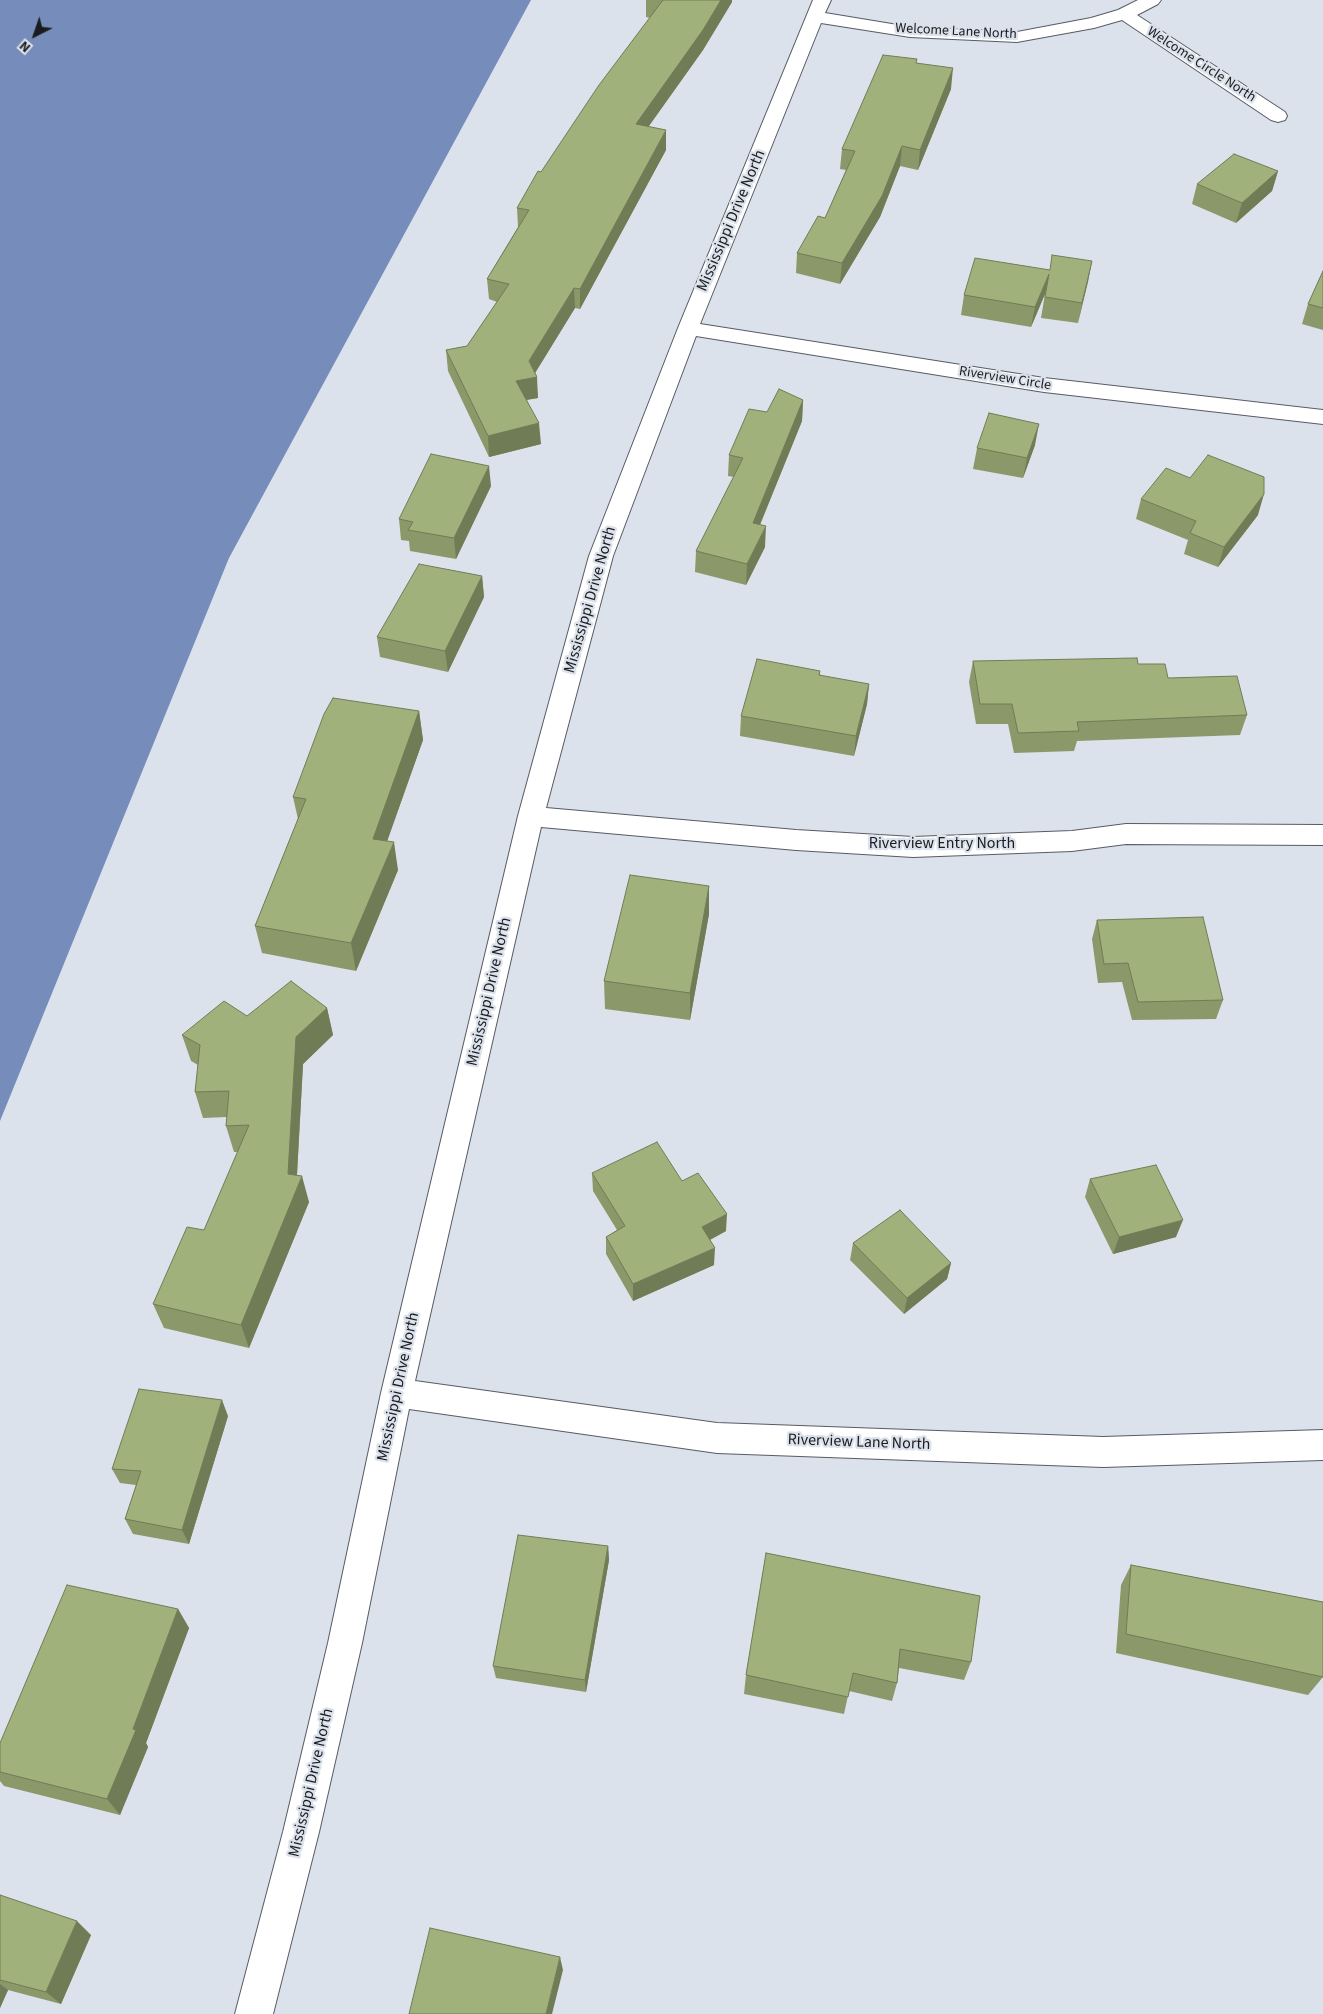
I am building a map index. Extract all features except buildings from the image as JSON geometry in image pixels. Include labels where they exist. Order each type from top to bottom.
[{"type":"street","name":"Welcome Lane North","points":[[819,9],[910,32],[1017,36],[1068,29],[1124,14],[1152,0]]},
{"type":"street","name":"Mississippi Drive North","points":[[254,2014],[301,1832],[345,1643],[397,1393],[531,816],[601,556],[688,328],[819,9]]},
{"type":"street","name":"Welcome Circle North","points":[[1124,14],[1278,116]]},
{"type":"street","name":"Riverview Circle","points":[[688,328],[1044,385],[1323,417]]},
{"type":"street","name":"Riverview Entry North","points":[[531,816],[796,840],[913,847],[1072,841],[1126,834],[1281,833],[1323,835]]},
{"type":"street","name":"Riverview Lane North","points":[[397,1393],[717,1438],[1103,1452],[1323,1445]]},
{"type":"water","points":[[0,0],[531,0],[229,558],[0,1121]]}]
